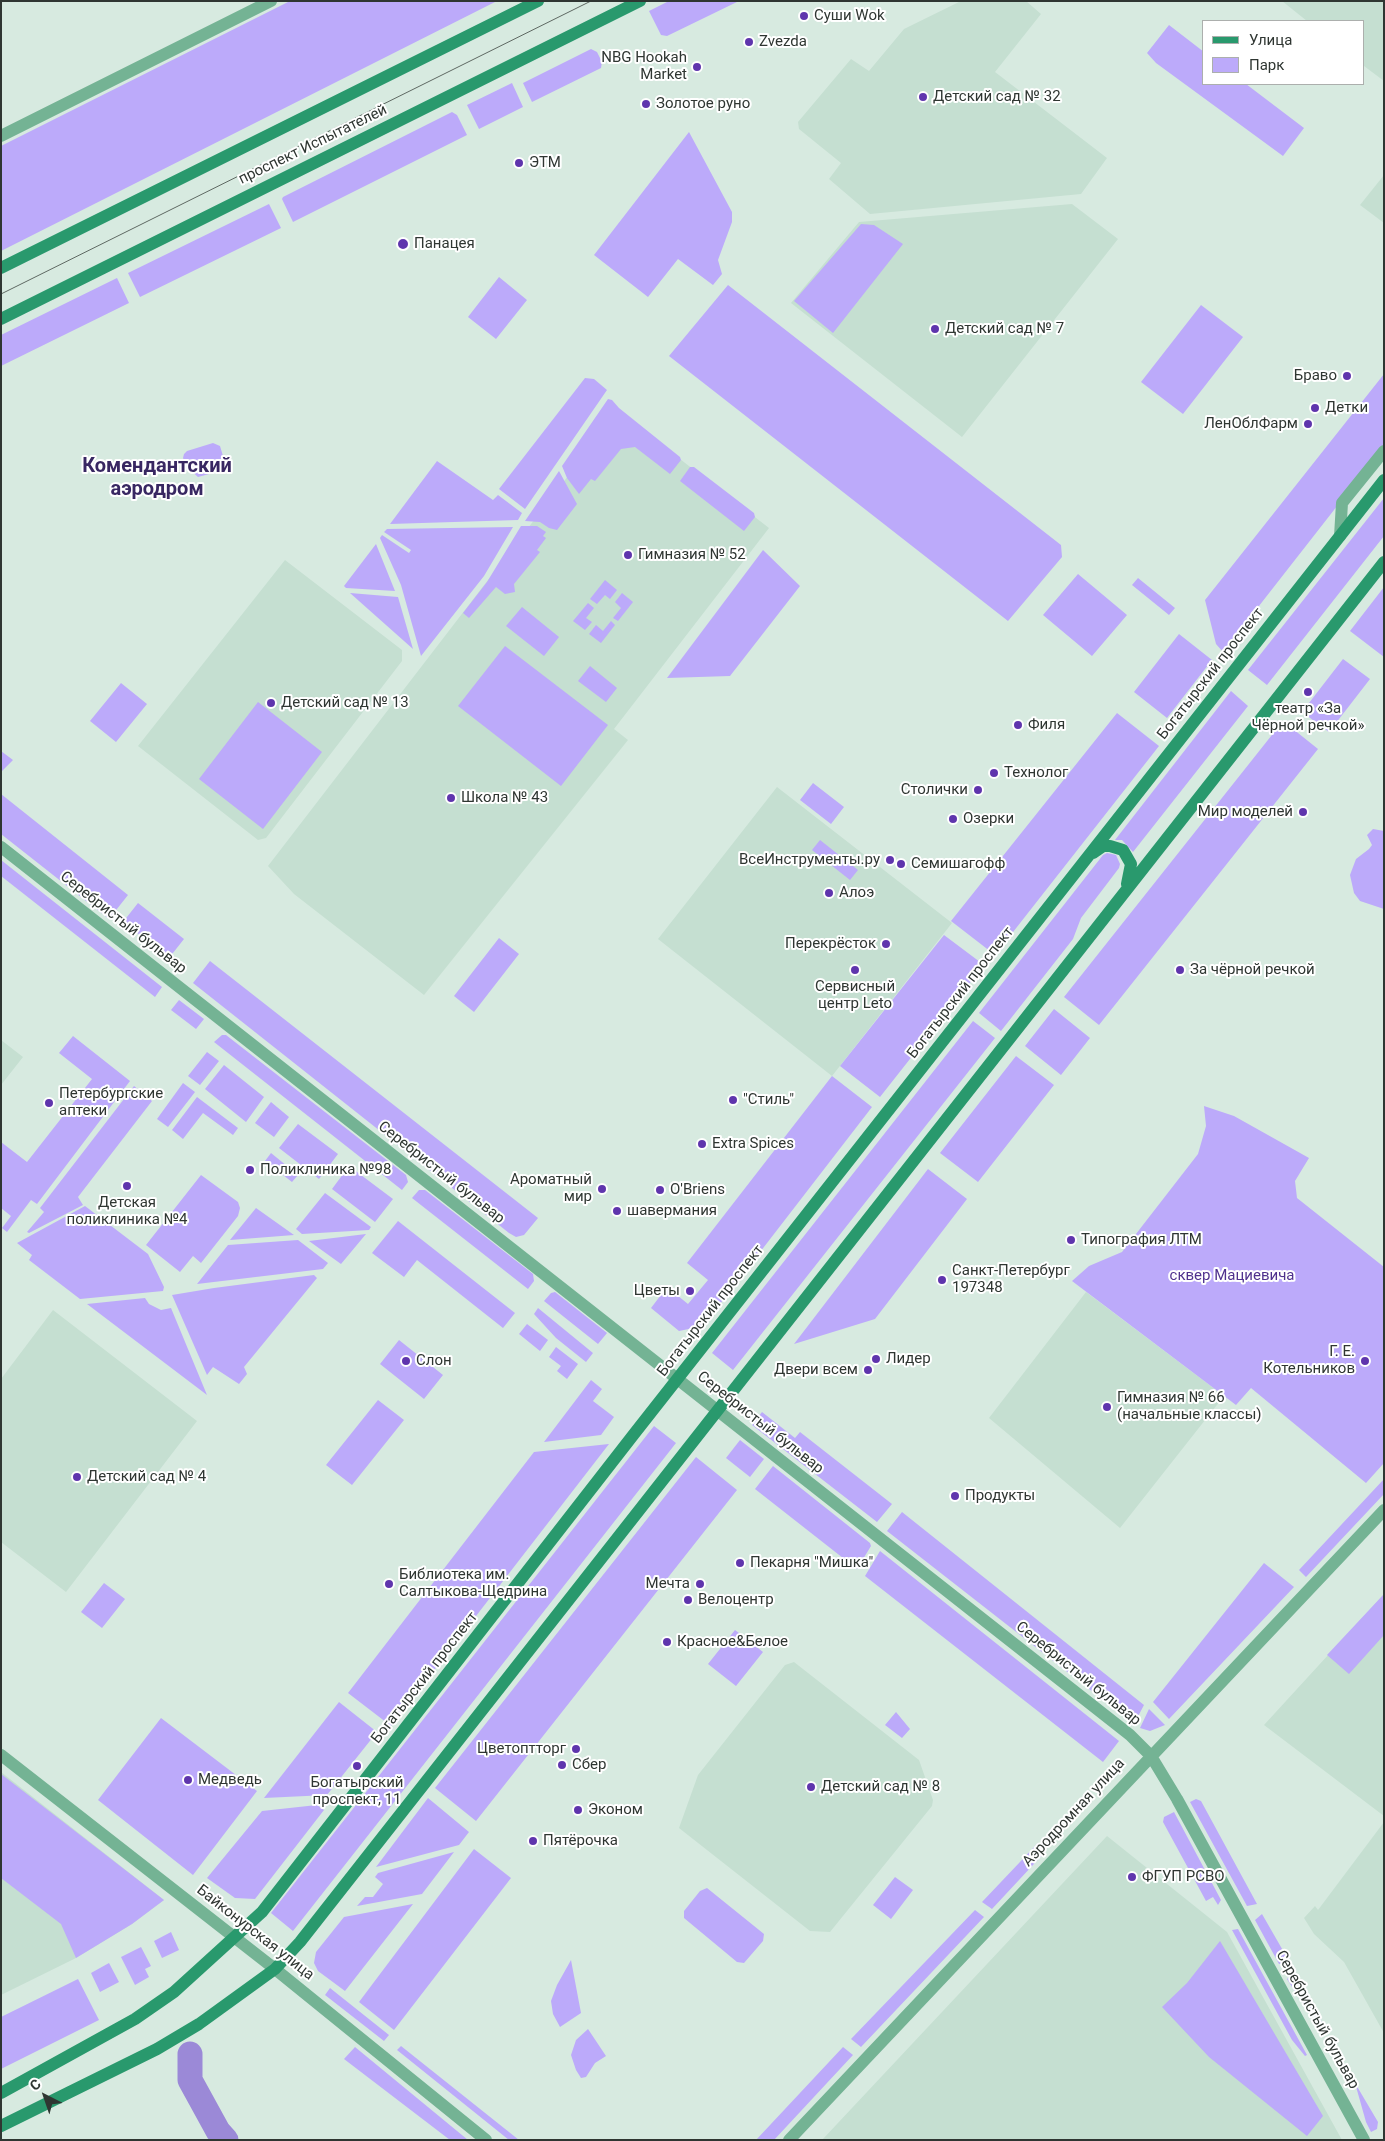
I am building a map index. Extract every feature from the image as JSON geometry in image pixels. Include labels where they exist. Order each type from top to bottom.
[{"type":"main road","name":"проспект Испытателей","points":[[1,268],[538,1]]},
{"type":"main road","name":"проспект Испытателей","points":[[1,319],[640,1]]},
{"type":"main road","name":"Богатырский проспект","points":[[1,2093],[135,2019],[174,1992],[235,1939],[262,1912],[1084,860],[1384,480]]},
{"type":"main road","points":[[1,2126],[157,2049],[199,2024],[275,1969],[311,1927],[1384,562]]},
{"type":"main road","points":[[1084,860],[1104,846],[1123,850],[1131,864],[1130,876],[1125,891]]},
{"type":"street","points":[[1,136],[272,1]]},
{"type":"street","points":[[1340,536],[1342,502],[1384,450]]},
{"type":"street","name":"Серебристый бульвар","points":[[1,848],[1130,1735],[1151,1756],[1234,1902],[1364,2140]]},
{"type":"street","name":"Аэродромная улица","points":[[789,2140],[1384,1510]]},
{"type":"street","name":"Байконурская улица","points":[[1,1755],[275,1969],[486,2140]]},
{"type":"shaded area","name":"Детский сад № 32","points":[[961,1],[1026,1],[1041,14],[995,72],[1107,158],[1081,194],[870,214],[829,179],[841,163],[799,129],[798,122],[851,59],[869,71],[904,29]]},
{"type":"shaded area","points":[[1282,1],[1384,1],[1384,81],[1365,67],[1365,20],[1306,20]]},
{"type":"shaded area","points":[[1384,175],[1384,223],[1360,205]]},
{"type":"shaded area","name":"Детский сад № 7","points":[[1072,204],[1118,239],[962,437],[791,303],[859,222]]},
{"type":"shaded area","points":[[618,411],[769,528],[614,729],[628,740],[424,995],[294,894],[268,866]]},
{"type":"shaded area","name":"Детский сад № 13","points":[[285,560],[402,650],[402,661],[266,838],[258,840],[138,746]]},
{"type":"shaded area","points":[[777,787],[952,923],[832,1076],[658,939]]},
{"type":"shaded area","points":[[1,1040],[23,1057],[1,1085]]},
{"type":"shaded area","name":"Гимназия № 66 (начальные классы)","points":[[1086,1292],[1224,1396],[1120,1528],[989,1418]]},
{"type":"shaded area","name":"Детский сад № 4","points":[[53,1310],[197,1421],[66,1592],[1,1542],[1,1379]]},
{"type":"shaded area","points":[[1384,1594],[1384,1816],[1264,1725]]},
{"type":"shaded area","name":"Детский сад № 8","points":[[794,1662],[919,1760],[933,1800],[932,1806],[830,1932],[810,1931],[679,1828],[698,1775],[785,1665]]},
{"type":"shaded area","points":[[1,1772],[164,1900],[132,1924],[76,1958],[1,1995]]},
{"type":"shaded area","points":[[1384,1822],[1384,2033],[1344,1962],[1314,1934],[1304,1918],[1315,1906],[1318,1910]]},
{"type":"shaded area","points":[[1107,1836],[1227,1932],[1342,2140],[822,2140]]},
{"type":"green space","points":[[290,1],[497,1],[1,251],[1,146]]},
{"type":"green space","points":[[669,1],[739,1],[667,36],[661,35],[649,11]]},
{"type":"green space","points":[[1169,25],[1202,50],[1202,85],[1247,85],[1304,128],[1283,156],[1156,63],[1147,53]]},
{"type":"green space","points":[[591,49],[597,52],[602,62],[601,68],[532,102],[523,83]]},
{"type":"green space","points":[[512,83],[523,107],[479,129],[467,105]]},
{"type":"green space","points":[[452,112],[457,115],[467,135],[293,222],[282,199],[283,197]]},
{"type":"green space","points":[[689,132],[732,212],[732,222],[718,260],[722,274],[713,285],[678,259],[648,297],[594,255]]},
{"type":"green space","points":[[269,204],[281,228],[140,297],[128,273]]},
{"type":"green space","points":[[861,224],[874,225],[903,244],[833,333],[794,301]]},
{"type":"green space","points":[[499,277],[527,300],[496,339],[468,317]]},
{"type":"green space","points":[[117,278],[129,303],[1,366],[1,335]]},
{"type":"green space","points":[[728,285],[1061,545],[1062,557],[1008,621],[669,356]]},
{"type":"green space","points":[[1201,305],[1243,337],[1183,414],[1141,382]]},
{"type":"green space","points":[[1384,374],[1384,446],[1223,652],[1216,644],[1205,600]]},
{"type":"green space","points":[[585,378],[594,379],[607,390],[525,509],[499,489]]},
{"type":"green space","points":[[608,399],[612,400],[619,408],[680,457],[681,460],[670,474],[635,447],[621,449],[595,481],[591,479],[579,494],[567,478],[562,466]]},
{"type":"green space","points":[[213,443],[220,446],[223,456],[209,474],[198,477],[187,467],[183,458],[184,454],[187,451]]},
{"type":"green space","points":[[437,461],[493,500],[498,495],[522,513],[518,520],[390,524]]},
{"type":"green space","points":[[690,467],[694,467],[754,513],[755,517],[744,531],[680,481]]},
{"type":"green space","points":[[559,471],[577,504],[557,530],[549,528],[540,522],[525,521]]},
{"type":"green space","points":[[1384,498],[1384,536],[1267,685],[1248,670]]},
{"type":"green space","points":[[521,526],[537,526],[546,532],[543,536],[546,538],[537,550],[540,552],[514,584],[515,592],[505,594],[496,587],[469,618],[463,613],[487,582]]},
{"type":"green space","points":[[513,527],[484,576],[421,656],[401,585],[380,538],[382,535],[409,553],[411,550],[384,532],[387,529]]},
{"type":"green space","points":[[376,544],[395,591],[346,588],[344,586]]},
{"type":"green space","points":[[763,550],[800,586],[730,676],[667,678]]},
{"type":"green space","points":[[1078,574],[1127,615],[1092,656],[1043,615]]},
{"type":"green space","points":[[1138,578],[1175,608],[1169,615],[1132,585]]},
{"type":"green space","points":[[605,580],[617,590],[610,599],[605,595],[597,604],[590,599]]},
{"type":"green space","points":[[1384,587],[1384,657],[1350,631]]},
{"type":"green space","points":[[350,593],[398,597],[413,649]]},
{"type":"green space","points":[[622,593],[633,602],[618,621],[613,618],[621,608],[615,602]]},
{"type":"green space","points":[[588,603],[594,608],[586,618],[592,622],[585,630],[573,621]]},
{"type":"green space","points":[[522,607],[559,637],[544,656],[506,626]]},
{"type":"green space","points":[[611,621],[615,625],[601,643],[589,634],[596,625],[603,631]]},
{"type":"green space","points":[[1179,634],[1212,660],[1167,718],[1134,692]]},
{"type":"green space","points":[[505,646],[608,725],[561,786],[458,706]]},
{"type":"green space","points":[[1343,659],[1370,679],[1329,732],[1302,712]]},
{"type":"green space","points":[[590,666],[617,688],[606,702],[578,681]]},
{"type":"green space","points":[[121,683],[147,704],[116,742],[90,721]]},
{"type":"green space","points":[[1231,691],[1248,706],[1133,852],[1122,840],[1115,840]]},
{"type":"green space","points":[[258,702],[322,752],[263,829],[199,779]]},
{"type":"green space","points":[[1117,713],[1159,746],[995,955],[951,921]]},
{"type":"green space","points":[[1283,721],[1318,749],[1099,1025],[1064,997]]},
{"type":"green space","points":[[1,751],[13,760],[1,772]]},
{"type":"green space","points":[[813,783],[844,807],[831,824],[800,800]]},
{"type":"green space","points":[[1,794],[128,895],[109,919],[1,834]]},
{"type":"green space","points":[[1373,829],[1384,831],[1384,909],[1360,901],[1354,893],[1350,875],[1356,859],[1372,845],[1367,835]]},
{"type":"green space","points":[[820,840],[858,870],[850,880],[812,850]]},
{"type":"green space","points":[[1107,853],[1116,855],[1120,864],[1119,868],[1081,918],[1073,939],[1001,1031],[979,1013],[1103,855]]},
{"type":"green space","points":[[1,860],[162,987],[155,997],[1,876]]},
{"type":"green space","points":[[138,903],[184,939],[169,958],[123,922]]},
{"type":"green space","points":[[944,935],[984,965],[880,1097],[840,1066]]},
{"type":"green space","points":[[499,938],[519,954],[474,1012],[454,996]]},
{"type":"green space","points":[[210,961],[538,1218],[524,1235],[516,1237],[509,1233],[193,983]]},
{"type":"green space","points":[[179,1000],[204,1019],[196,1029],[171,1010]]},
{"type":"green space","points":[[1054,1009],[1090,1038],[1061,1075],[1025,1046]]},
{"type":"green space","points":[[973,1021],[995,1038],[733,1370],[712,1353]]},
{"type":"green space","points":[[222,1035],[226,1035],[406,1175],[408,1182],[402,1190],[214,1042]]},
{"type":"green space","points":[[73,1036],[130,1081],[37,1204],[31,1200],[7,1232],[2,1228],[11,1216],[1,1208],[1,1142],[27,1162],[92,1079],[59,1053]]},
{"type":"green space","points":[[207,1052],[219,1061],[200,1085],[188,1076]]},
{"type":"green space","points":[[1016,1056],[1054,1085],[978,1182],[940,1153]]},
{"type":"green space","points":[[224,1065],[264,1097],[246,1122],[205,1089]]},
{"type":"green space","points":[[832,1076],[872,1107],[703,1326],[679,1331],[651,1308],[667,1287],[688,1304],[708,1280],[687,1263]]},
{"type":"green space","points":[[183,1083],[195,1092],[168,1127],[157,1119]]},
{"type":"green space","points":[[134,1086],[152,1101],[78,1197],[83,1205],[29,1233],[27,1232],[44,1212],[40,1208]]},
{"type":"green space","points":[[197,1097],[238,1128],[233,1135],[203,1113],[183,1139],[172,1130]]},
{"type":"green space","points":[[271,1102],[289,1117],[274,1137],[255,1123]]},
{"type":"green space","name":"сквер Мациевича","points":[[1204,1106],[1234,1116],[1309,1158],[1295,1181],[1297,1198],[1384,1267],[1384,1463],[1366,1483],[1251,1388],[1236,1405],[1072,1281],[1089,1266],[1122,1252],[1198,1154],[1206,1126]]},
{"type":"green space","points":[[298,1124],[338,1154],[319,1179],[279,1148]]},
{"type":"green space","points":[[271,1153],[298,1175],[292,1182],[265,1161]]},
{"type":"green space","points":[[349,1166],[393,1199],[375,1222],[332,1189]]},
{"type":"green space","points":[[928,1169],[967,1199],[875,1319],[794,1344]]},
{"type":"green space","points":[[201,1175],[238,1202],[240,1208],[238,1216],[201,1263],[193,1256],[180,1272],[146,1245]]},
{"type":"green space","points":[[419,1190],[425,1190],[533,1274],[534,1281],[528,1289],[412,1198]]},
{"type":"green space","points":[[325,1193],[371,1227],[369,1230],[302,1234],[296,1229]]},
{"type":"green space","points":[[85,1206],[148,1254],[164,1287],[163,1291],[80,1299],[29,1260],[32,1255],[17,1243]]},
{"type":"green space","points":[[256,1208],[294,1235],[230,1240]]},
{"type":"green space","points":[[398,1221],[515,1313],[503,1328],[417,1260],[404,1277],[372,1253]]},
{"type":"green space","points":[[366,1234],[341,1264],[309,1241]]},
{"type":"green space","points":[[298,1240],[328,1263],[323,1269],[197,1284],[228,1245]]},
{"type":"green space","points":[[314,1275],[317,1278],[244,1367],[247,1374],[239,1384],[213,1367],[207,1375],[172,1295]]},
{"type":"green space","points":[[555,1292],[607,1333],[598,1344],[544,1301],[551,1293]]},
{"type":"green space","points":[[145,1298],[149,1304],[161,1310],[171,1308],[207,1395],[87,1304]]},
{"type":"green space","points":[[538,1308],[593,1353],[586,1362],[556,1338],[534,1314]]},
{"type":"green space","points":[[527,1324],[548,1340],[540,1351],[519,1334]]},
{"type":"green space","points":[[399,1340],[443,1375],[424,1399],[380,1364]]},
{"type":"green space","points":[[556,1347],[578,1364],[567,1379],[557,1371],[561,1366],[549,1357]]},
{"type":"green space","points":[[591,1380],[602,1389],[593,1401],[614,1417],[601,1435],[544,1442]]},
{"type":"green space","points":[[378,1400],[404,1420],[352,1485],[326,1465]]},
{"type":"green space","points":[[762,1412],[795,1438],[800,1432],[892,1504],[877,1522],[752,1425]]},
{"type":"green space","points":[[654,1426],[676,1443],[293,1931],[271,1913]]},
{"type":"green space","points":[[740,1440],[764,1459],[750,1477],[726,1458]]},
{"type":"green space","points":[[609,1444],[391,1726],[348,1693],[534,1452]]},
{"type":"green space","points":[[696,1457],[737,1490],[476,1821],[435,1788]]},
{"type":"green space","points":[[773,1466],[870,1543],[871,1546],[857,1569],[755,1489]]},
{"type":"green space","points":[[1384,1479],[1384,1494],[1306,1577],[1299,1570]]},
{"type":"green space","points":[[902,1512],[1144,1705],[1134,1724],[887,1531]]},
{"type":"green space","points":[[880,1551],[1119,1741],[1103,1762],[865,1576]]},
{"type":"green space","points":[[1264,1563],[1294,1587],[1169,1719],[1153,1702]]},
{"type":"green space","points":[[104,1583],[125,1599],[102,1628],[81,1612]]},
{"type":"green space","points":[[1384,1594],[1384,1635],[1349,1674],[1327,1655]]},
{"type":"green space","points":[[735,1630],[763,1652],[736,1686],[708,1664]]},
{"type":"green space","points":[[339,1702],[377,1732],[327,1795],[264,1798]]},
{"type":"green space","points":[[1149,1709],[1165,1725],[1150,1731],[1140,1728]]},
{"type":"green space","points":[[896,1712],[910,1729],[902,1738],[885,1725]]},
{"type":"green space","points":[[161,1718],[257,1791],[193,1875],[98,1800]]},
{"type":"green space","points":[[1,1774],[164,1900],[132,1924],[76,1958],[61,1924],[1,1878]]},
{"type":"green space","points":[[428,1798],[469,1832],[459,1845],[376,1867]]},
{"type":"green space","points":[[1196,1799],[1201,1801],[1257,1904],[1247,1906],[1190,1802]]},
{"type":"green space","points":[[317,1805],[324,1810],[255,1899],[235,1898],[207,1878],[262,1811]]},
{"type":"green space","points":[[1174,1812],[1221,1900],[1218,1905],[1213,1897],[1206,1901],[1163,1822],[1164,1817]]},
{"type":"green space","points":[[1038,1843],[1046,1851],[992,1909],[982,1902]]},
{"type":"green space","points":[[474,1849],[511,1878],[394,2030],[359,2002]]},
{"type":"green space","points":[[454,1852],[422,1894],[357,1906],[365,1897],[373,1897],[383,1884],[375,1877],[378,1873]]},
{"type":"green space","points":[[895,1877],[913,1890],[891,1919],[873,1905]]},
{"type":"green space","points":[[707,1888],[764,1934],[763,1941],[744,1963],[737,1962],[684,1918],[684,1911],[700,1891]]},
{"type":"green space","points":[[413,1904],[345,1991],[318,1971],[314,1963],[316,1952],[344,1917]]},
{"type":"green space","points":[[975,1910],[984,1917],[861,2047],[851,2039]]},
{"type":"green space","points":[[1262,1914],[1289,1961],[1284,1964],[1279,1964],[1255,1920]]},
{"type":"green space","points":[[1238,1929],[1307,2055],[1305,2056],[1292,2040],[1232,1930]]},
{"type":"green space","points":[[171,1932],[179,1950],[162,1958],[154,1941]]},
{"type":"green space","points":[[1220,1941],[1323,2116],[1307,2136],[1209,2057],[1162,2007],[1187,1983]]},
{"type":"green space","points":[[141,1947],[151,1966],[145,1969],[149,1977],[135,1985],[121,1957]]},
{"type":"green space","points":[[571,1960],[581,2013],[560,2027],[553,2014],[551,2001],[557,1985]]},
{"type":"green space","points":[[109,1963],[119,1982],[100,1992],[91,1973]]},
{"type":"green space","points":[[1294,1972],[1325,2028],[1299,1998],[1287,1979]]},
{"type":"green space","points":[[78,1979],[99,2020],[1,2069],[1,2017]]},
{"type":"green space","points":[[330,1988],[389,2035],[384,2041],[325,1995]]},
{"type":"green space","points":[[588,2029],[606,2056],[595,2063],[586,2077],[581,2078],[571,2055],[576,2040]]},
{"type":"green space","points":[[401,2046],[519,2140],[509,2140],[397,2050]]},
{"type":"green space","points":[[355,2047],[468,2140],[450,2140],[344,2059]]},
{"type":"green space","points":[[843,2047],[853,2055],[774,2140],[756,2140]]},
{"type":"green space","points":[[1355,2083],[1378,2122],[1377,2129],[1371,2132],[1366,2122]]},
{"type":"waterway","points":[[190,2054],[190,2080],[218,2131],[226,2140]]},
{"type":"tram line","points":[[1,294],[591,1]]},
{"type":"place","name":"Суши Wok","points":[[804,16]]},
{"type":"place","name":"Zvezda","points":[[749,42]]},
{"type":"place","name":"NBG Hookah Market","points":[[697,67]]},
{"type":"place","name":"Детский сад № 32","points":[[923,97]]},
{"type":"place","name":"Золотое руно","points":[[646,104]]},
{"type":"place","name":"ЭТМ","points":[[519,163]]},
{"type":"place","name":"Панацея","points":[[403,244]]},
{"type":"place","name":"Детский сад № 7","points":[[935,329]]},
{"type":"place","name":"Браво","points":[[1347,376]]},
{"type":"place","name":"Детки","points":[[1315,408]]},
{"type":"place","name":"ЛенОблФарм","points":[[1308,424]]},
{"type":"place","name":"Гимназия № 52","points":[[628,555]]},
{"type":"place","name":"театр «За Чёрной речкой»","points":[[1308,692]]},
{"type":"place","name":"Детский сад № 13","points":[[271,703]]},
{"type":"place","name":"Филя","points":[[1018,725]]},
{"type":"place","name":"Технолог","points":[[994,773]]},
{"type":"place","name":"Столички","points":[[978,790]]},
{"type":"place","name":"Школа № 43","points":[[451,798]]},
{"type":"place","name":"Мир моделей","points":[[1303,812]]},
{"type":"place","name":"Озерки","points":[[953,819]]},
{"type":"place","name":"ВсеИнструменты.ру","points":[[890,860]]},
{"type":"place","name":"Семишагофф","points":[[901,864]]},
{"type":"place","name":"Алоэ","points":[[829,893]]},
{"type":"place","name":"Перекрёсток","points":[[886,944]]},
{"type":"place","name":"Сервисный центр Leto","points":[[855,970]]},
{"type":"place","name":"За чёрной речкой","points":[[1180,970]]},
{"type":"place","name":"\"Стиль\"","points":[[733,1100]]},
{"type":"place","name":"Петербургские аптеки","points":[[49,1103]]},
{"type":"place","name":"Extra Spices","points":[[702,1144]]},
{"type":"place","name":"Поликлиника №98","points":[[250,1170]]},
{"type":"place","name":"Детская поликлиника №4","points":[[127,1186]]},
{"type":"place","name":"Ароматный мир","points":[[602,1189]]},
{"type":"place","name":"O'Briens","points":[[660,1190]]},
{"type":"place","name":"шавермания","points":[[617,1211]]},
{"type":"place","name":"Типография ЛТМ","points":[[1071,1240]]},
{"type":"place","name":"Санкт-Петербург 197348","points":[[942,1280]]},
{"type":"place","name":"Цветы","points":[[690,1291]]},
{"type":"place","name":"Лидер","points":[[876,1359]]},
{"type":"place","name":"Слон","points":[[406,1361]]},
{"type":"place","name":"Г. Е. Котельников","points":[[1365,1361]]},
{"type":"place","name":"Двери всем","points":[[868,1370]]},
{"type":"place","name":"Гимназия № 66 (начальные классы)","points":[[1107,1407]]},
{"type":"place","name":"Детский сад № 4","points":[[77,1477]]},
{"type":"place","name":"Продукты","points":[[955,1496]]},
{"type":"place","name":"Пекарня \"Мишка\"","points":[[740,1563]]},
{"type":"place","name":"Библиотека им. Салтыкова-Щедрина","points":[[389,1584]]},
{"type":"place","name":"Мечта","points":[[700,1584]]},
{"type":"place","name":"Велоцентр","points":[[688,1600]]},
{"type":"place","name":"Красное&Белое","points":[[667,1642]]},
{"type":"place","name":"Цветоптторг","points":[[576,1749]]},
{"type":"place","name":"Сбер","points":[[562,1765]]},
{"type":"place","name":"Богатырский проспект, 11","points":[[357,1766]]},
{"type":"place","name":"Медведь","points":[[188,1780]]},
{"type":"place","name":"Детский сад № 8","points":[[811,1787]]},
{"type":"place","name":"Эконом","points":[[578,1810]]},
{"type":"place","name":"Пятёрочка","points":[[533,1841]]},
{"type":"place","name":"ФГУП РСВО","points":[[1132,1877]]},
{"type":"district","name":"Комендантский аэродром","points":[[157,478]]}]
